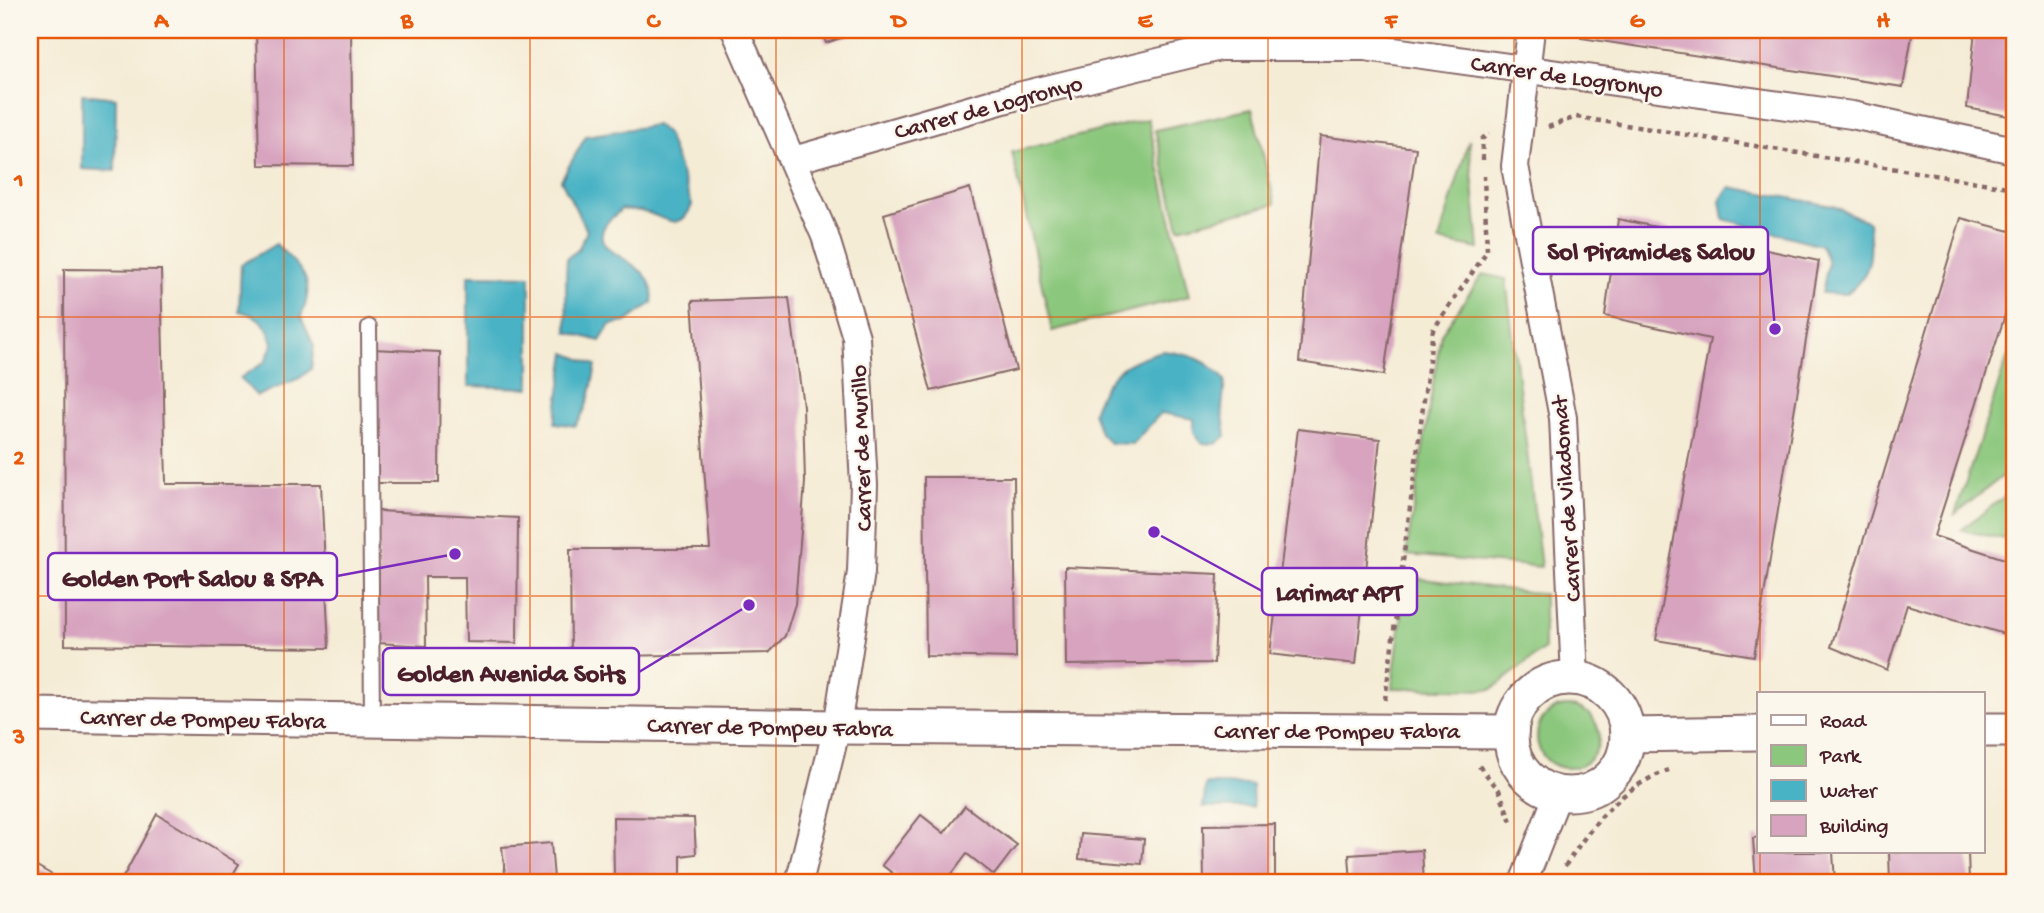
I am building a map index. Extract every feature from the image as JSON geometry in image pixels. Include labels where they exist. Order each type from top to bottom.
[{"type":"street","name":"Carrer de Murillo","points":[[735,30],[825,236],[856,337],[864,485],[861,572],[837,727],[799,883]]},
{"type":"street","name":"Carrer de Viladomat","points":[[1531,30],[1524,69],[1516,166],[1563,418],[1575,678]]},
{"type":"street","name":"Carrer de Logronyo","points":[[794,160],[1014,97],[1220,47],[1365,47],[1852,115],[2014,150]]},
{"type":"street","points":[[1575,678],[1591,682],[1618,703],[1628,735],[1618,768],[1606,781],[1584,792],[1558,794],[1538,786],[1522,772],[1511,746],[1511,732],[1515,714],[1525,698],[1539,686],[1556,679],[1575,678]]},
{"type":"street","name":"Carrer de Pompeu Fabra","points":[[30,715],[837,727],[1511,732]]},
{"type":"street","points":[[1984,730],[2014,730]]},
{"type":"street","points":[[1628,735],[1757,733]]},
{"type":"street","points":[[1523,883],[1558,794]]},
{"type":"lane","points":[[369,327],[372,720]]},
{"type":"path","points":[[1386,731],[1384,688],[1433,330],[1487,251],[1482,139],[1495,128],[1543,129],[1576,117],[2014,188]]},
{"type":"green space","points":[[1252,109],[1275,204],[1179,228],[1155,130]]},
{"type":"green space","points":[[1148,119],[1189,296],[1052,331],[1012,152]]},
{"type":"green space","points":[[1469,140],[1479,249],[1439,241]]},
{"type":"green space","points":[[1483,274],[1506,279],[1541,567],[1406,555],[1441,334]]},
{"type":"green space","points":[[2014,338],[2014,467],[1955,514]]},
{"type":"green space","points":[[2014,489],[2014,541],[1961,530]]},
{"type":"green space","points":[[1407,577],[1544,594],[1544,649],[1491,690],[1392,688]]},
{"type":"green space","points":[[1568,706],[1590,715],[1599,737],[1590,759],[1568,768],[1546,759],[1537,737],[1546,715]]},
{"type":"water","points":[[82,94],[116,98],[115,171],[82,169]]},
{"type":"water","points":[[656,125],[667,134],[692,205],[682,220],[676,222],[641,211],[621,209],[606,224],[602,235],[605,244],[613,252],[645,275],[651,287],[652,303],[626,322],[610,325],[600,341],[567,332],[567,258],[578,250],[587,231],[561,180],[586,136]]},
{"type":"water","points":[[1730,187],[1833,206],[1869,222],[1869,262],[1862,278],[1846,294],[1822,293],[1828,263],[1821,245],[1723,219],[1720,200]]},
{"type":"water","points":[[276,244],[300,269],[307,284],[306,304],[301,317],[314,346],[311,369],[300,378],[257,396],[240,378],[265,362],[273,343],[261,321],[239,311],[241,265]]},
{"type":"water","points":[[468,275],[530,276],[530,388],[468,386]]},
{"type":"water","points":[[1163,351],[1197,359],[1212,367],[1225,380],[1222,408],[1226,436],[1216,444],[1202,443],[1194,433],[1194,419],[1161,413],[1132,444],[1110,443],[1100,433],[1093,412],[1104,387],[1127,364]]},
{"type":"water","points":[[566,353],[596,365],[587,404],[575,426],[555,423]]},
{"type":"water","points":[[1206,784],[1252,785],[1253,807],[1203,807]]},
{"type":"building","points":[[256,30],[351,30],[353,166],[259,165]]},
{"type":"building","points":[[821,30],[865,30],[826,43]]},
{"type":"building","points":[[1583,30],[1913,30],[1903,87],[1581,38]]},
{"type":"building","points":[[1975,30],[2014,30],[2014,117],[1967,108]]},
{"type":"building","points":[[1320,136],[1416,148],[1384,375],[1299,362]]},
{"type":"building","points":[[970,188],[1016,370],[931,391],[884,214]]},
{"type":"building","points":[[1961,218],[2014,232],[2014,287],[1934,536],[2014,562],[2014,637],[1907,605],[1887,670],[1831,647]]},
{"type":"building","points":[[1618,219],[1819,261],[1754,656],[1656,640],[1710,339],[1605,316]]},
{"type":"building","points":[[64,269],[161,270],[166,484],[321,484],[329,648],[65,645]]},
{"type":"building","points":[[789,298],[803,406],[805,482],[795,604],[785,636],[769,653],[571,657],[570,549],[710,549],[692,301]]},
{"type":"building","points":[[371,349],[440,352],[439,483],[375,483]]},
{"type":"building","points":[[1298,429],[1380,439],[1356,664],[1270,654]]},
{"type":"building","points":[[924,477],[1014,477],[1016,658],[926,656]]},
{"type":"building","points":[[378,511],[518,518],[517,643],[466,642],[465,577],[425,577],[426,646],[378,643]]},
{"type":"building","points":[[1065,567],[1218,574],[1214,663],[1066,665]]},
{"type":"building","points":[[965,806],[1017,845],[994,875],[967,854],[945,883],[905,883],[882,865],[921,815],[944,833]]},
{"type":"building","points":[[157,814],[239,864],[228,883],[120,883]]},
{"type":"building","points":[[613,817],[694,818],[696,854],[681,856],[681,879],[614,879]]},
{"type":"building","points":[[1275,824],[1275,883],[1204,883],[1203,825]]},
{"type":"building","points":[[1081,834],[1144,839],[1142,864],[1079,859]]},
{"type":"building","points":[[1757,837],[1757,853],[1833,853],[1835,883],[1756,883],[1753,838]]},
{"type":"building","points":[[551,843],[554,879],[506,882],[502,847]]},
{"type":"building","points":[[1422,850],[1424,883],[1351,883],[1349,855]]},
{"type":"building","points":[[1889,853],[1968,853],[1969,883],[1890,883]]},
{"type":"building","points":[[30,862],[66,883],[30,883]]},
{"type":"place","name":"Sol Piramides Salou","points":[[1775,329]]},
{"type":"place","name":"Larimar APT","points":[[1154,532]]},
{"type":"place","name":"Golden Port Salou & SPA","points":[[455,554]]},
{"type":"place","name":"Golden Avenida Soits","points":[[749,605]]}]
